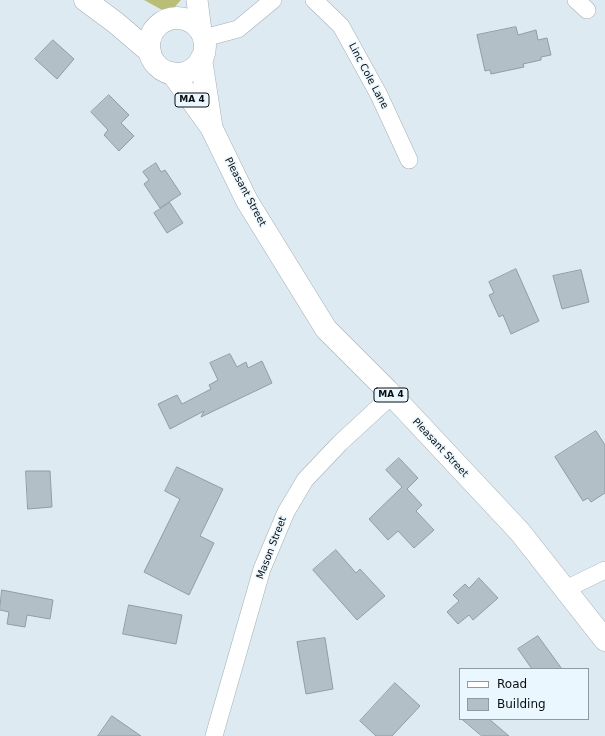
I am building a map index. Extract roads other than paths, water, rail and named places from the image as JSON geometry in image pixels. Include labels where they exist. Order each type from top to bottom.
[{"type":"main road","points":[[85,0],[116,23],[150,52],[158,66],[172,73],[189,71],[196,66],[201,59],[205,45],[196,22],[171,18],[157,26],[150,38],[150,52]]},
{"type":"main road","points":[[116,23],[157,26]]},
{"type":"main road","name":"Pleasant Street","points":[[201,59],[211,127]]},
{"type":"main road","name":"Pleasant Street","points":[[172,73],[211,127],[247,201],[326,329],[520,532],[564,590],[605,640]]},
{"type":"street","points":[[197,0],[196,22],[238,29],[273,0]]},
{"type":"street","name":"Linc Cole Lane","points":[[314,0],[341,26],[379,95],[409,160]]},
{"type":"street","name":"Mason Street","points":[[214,736],[262,569],[286,512],[305,480],[340,443],[391,396]]},
{"type":"street","points":[[564,590],[605,570]]}]
